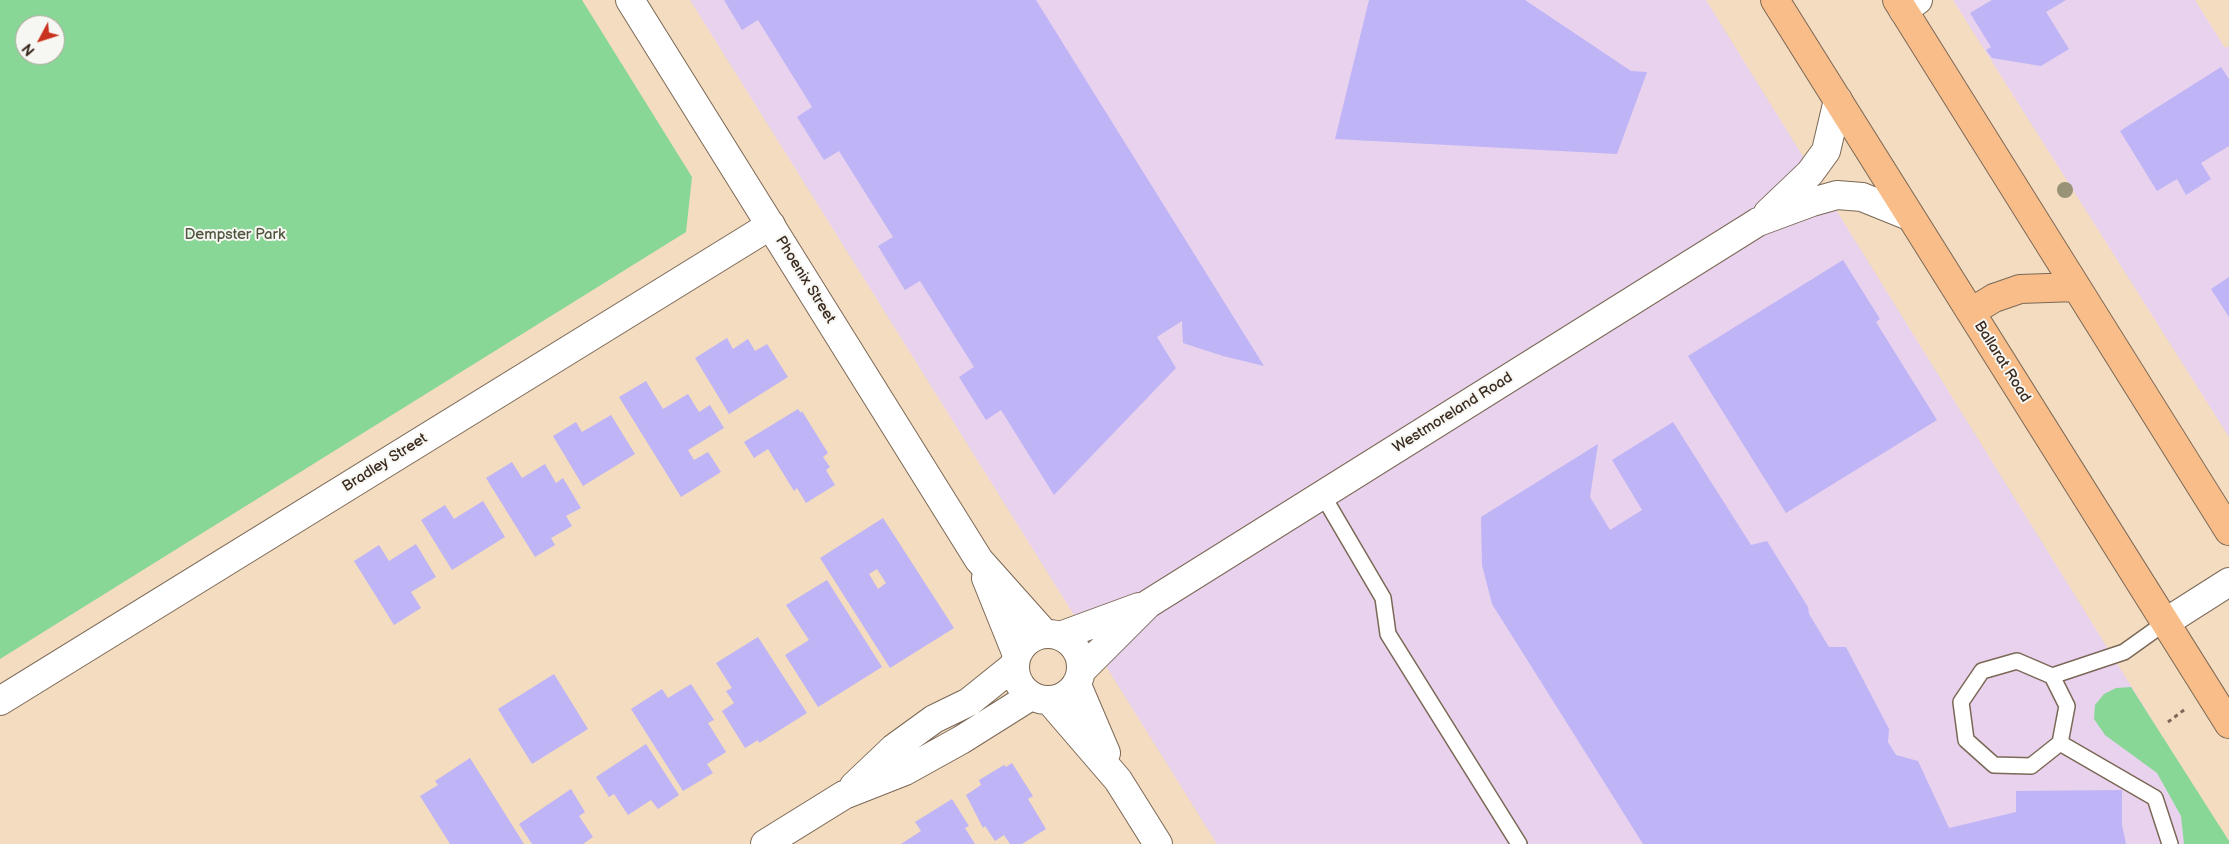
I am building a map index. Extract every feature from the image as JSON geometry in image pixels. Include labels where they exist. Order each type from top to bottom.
[{"type":"highway","name":"Ballarat Road","points":[[1776,0],[1909,216],[2229,724]]},
{"type":"highway","points":[[1906,3],[2076,287],[2229,531]]},
{"type":"highway","points":[[1971,312],[1994,298],[2020,289],[2076,287]]},
{"type":"street","name":"Phoenix Street","points":[[630,0],[979,560],[1016,660]]},
{"type":"street","name":"Westmoreland Road","points":[[1053,635],[1148,604],[1758,222],[1810,173],[1826,151],[1838,100]]},
{"type":"street","name":"Westmoreland Road","points":[[1758,222],[1812,202],[1838,195],[1862,197],[1909,216]]},
{"type":"street","name":"Bradley Street","points":[[0,701],[771,225]]},
{"type":"street","name":"Phoenix Street","points":[[979,560],[1053,635]]},
{"type":"street","points":[[2166,622],[2229,582]]},
{"type":"street","name":"Westmoreland Road","points":[[1079,678],[1148,604]]},
{"type":"street","points":[[844,795],[894,748],[934,719],[969,702],[1016,660],[1028,640],[1053,635],[1077,650],[1079,678],[1118,780],[1158,844]]},
{"type":"street","points":[[1016,660],[1018,683],[1040,698],[1118,780]]},
{"type":"street","points":[[765,844],[844,795],[905,771],[1040,698],[1070,694],[1079,678]]},
{"type":"lane","points":[[1322,494],[1383,598],[1388,634],[1519,844]]},
{"type":"lane","points":[[2052,676],[2124,652],[2166,622]]},
{"type":"lane","points":[[2017,661],[2052,676],[2067,706],[2060,743],[2031,766],[1994,765],[1966,740],[1961,702],[1982,671],[2017,661]]},
{"type":"lane","points":[[2060,743],[2155,798],[2170,844]]},
{"type":"shaded area","points":[[690,0],[1706,0],[2229,844],[1217,844]]},
{"type":"shaded area","points":[[1953,0],[2195,0],[2225,48],[2229,46],[2229,437]]},
{"type":"green space","name":"Dempster Park","points":[[0,0],[582,0],[692,177],[686,232],[0,659]]},
{"type":"green space","points":[[2131,687],[2229,841],[2229,844],[2184,844],[2181,816],[2157,773],[2105,735],[2094,719],[2095,705],[2104,694],[2116,688]]},
{"type":"building","points":[[724,0],[1036,0],[1264,366],[1223,356],[1183,343],[1182,321],[1157,337],[1176,368],[1054,495],[1001,410],[986,420],[959,377],[974,367],[920,281],[905,290],[878,246],[893,237],[839,151],[824,160],[797,117],[812,107],[758,20],[742,30]]},
{"type":"building","points":[[1369,0],[1525,0],[1631,71],[1647,72],[1617,154],[1335,139]]},
{"type":"building","points":[[1992,0],[2066,0],[2046,12],[2069,49],[2041,66],[1992,58],[1986,50],[1991,47],[1970,13]]},
{"type":"building","points":[[2221,67],[2229,79],[2229,146],[2201,163],[2211,179],[2186,195],[2177,179],[2157,191],[2120,131]]},
{"type":"building","points":[[1843,260],[1880,319],[1876,322],[1937,420],[1786,513],[1688,356]]},
{"type":"building","points":[[2229,277],[2229,317],[2211,289]]},
{"type":"building","points":[[727,338],[733,349],[748,339],[755,351],[767,344],[788,377],[729,414],[695,358]]},
{"type":"building","points":[[646,381],[663,409],[688,394],[699,412],[710,405],[724,428],[688,450],[694,460],[708,452],[721,472],[681,497],[619,397]]},
{"type":"building","points":[[798,409],[801,413],[802,411],[828,453],[823,457],[830,467],[826,470],[835,485],[806,503],[797,488],[794,491],[768,449],[754,458],[744,442]]},
{"type":"building","points":[[611,415],[635,454],[583,486],[553,436],[576,422],[582,432]]},
{"type":"building","points":[[1673,422],[1751,545],[1767,541],[1808,607],[1809,614],[1829,647],[1846,647],[1889,729],[1888,742],[1896,755],[1918,761],[1949,828],[2016,812],[2016,791],[2122,790],[2122,825],[2126,844],[1643,844],[1492,604],[1482,565],[1481,517],[1598,444],[1590,497],[1610,530],[1642,510],[1612,460]]},
{"type":"building","points":[[512,462],[522,478],[545,464],[556,483],[563,478],[581,508],[566,516],[572,526],[551,538],[555,545],[535,557],[486,478]]},
{"type":"building","points":[[483,501],[505,537],[452,570],[421,520],[445,505],[454,519]]},
{"type":"building","points":[[883,518],[954,628],[890,668],[820,558]],"holes":[[[877,569],[886,583],[878,589],[869,574]]]},
{"type":"building","points":[[416,544],[436,577],[411,592],[421,608],[394,625],[354,561],[379,545],[389,561]]},
{"type":"building","points":[[827,580],[882,667],[818,707],[785,655],[809,640],[786,605]]},
{"type":"building","points":[[758,637],[807,713],[759,743],[758,740],[745,748],[722,711],[734,703],[726,691],[732,688],[716,663]]},
{"type":"building","points":[[554,674],[588,729],[532,764],[498,709]]},
{"type":"building","points":[[691,684],[714,720],[708,723],[726,752],[707,764],[713,773],[683,791],[631,709],[662,689],[668,698]]},
{"type":"building","points":[[646,744],[679,795],[658,809],[651,800],[628,815],[614,794],[609,797],[596,777]]},
{"type":"building","points":[[470,758],[524,844],[450,844],[420,796],[438,785],[435,781]]},
{"type":"building","points":[[1012,763],[1033,796],[1028,799],[1046,829],[1022,844],[1010,844],[1004,835],[995,841],[985,826],[983,828],[966,795],[981,785],[979,780],[1004,765],[1006,767]]},
{"type":"building","points":[[571,789],[585,812],[579,816],[593,837],[583,844],[532,844],[519,824]]},
{"type":"building","points":[[952,799],[969,826],[965,828],[975,844],[901,844],[921,831],[915,822]]}]
